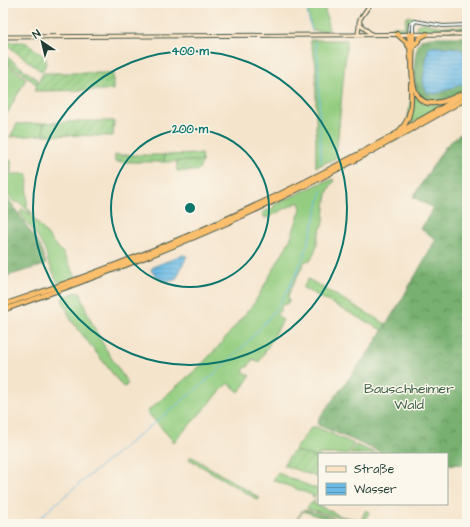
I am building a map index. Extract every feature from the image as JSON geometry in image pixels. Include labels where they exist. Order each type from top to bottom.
[{"type":"highway","points":[[397,34],[412,48]]},
{"type":"highway","points":[[411,34],[413,87],[417,95],[429,103],[435,103],[467,93]]},
{"type":"highway","points":[[388,138],[405,125],[410,115],[412,48],[421,37],[427,34]]},
{"type":"highway","points":[[3,305],[114,266],[270,199],[388,138],[467,93]]},
{"type":"highway","points":[[3,310],[123,266],[259,208],[354,162],[467,98]]},
{"type":"main road","points":[[358,34],[359,22],[362,15],[371,3]]},
{"type":"main road","points":[[359,22],[371,34]]},
{"type":"main road","points":[[3,36],[467,34]]},
{"type":"street","points":[[411,34],[410,23],[415,21],[443,26],[467,25]]},
{"type":"green space","points":[[305,3],[324,3],[329,31],[312,31]]},
{"type":"green space","points":[[409,16],[415,19],[408,22],[406,30],[389,31],[389,28],[392,29],[392,26],[404,28],[406,17],[408,18]]},
{"type":"green space","points":[[423,23],[443,27],[467,27],[467,30],[417,30],[417,25]]},
{"type":"green space","points":[[430,37],[467,37],[467,53],[464,50],[454,47],[429,47],[426,69],[436,94],[467,82],[467,89],[447,99],[437,101],[426,100],[417,91],[415,86],[414,73],[417,50],[421,40]]},
{"type":"green space","points":[[310,40],[347,40],[336,158],[316,167],[316,65]]},
{"type":"green space","points":[[3,42],[25,42],[46,58],[46,64],[42,72]]},
{"type":"green space","points":[[3,54],[38,80],[36,84],[3,59]]},
{"type":"green space","points":[[6,63],[26,79],[3,121],[3,68]]},
{"type":"green space","points":[[43,73],[113,73],[113,90],[34,91]]},
{"type":"green space","points":[[412,90],[419,100],[427,104],[448,102],[402,129],[407,124]]},
{"type":"green space","points":[[114,121],[113,136],[44,135],[44,123]]},
{"type":"green space","points":[[44,123],[44,135],[10,137],[17,124]]},
{"type":"green space","name":"Bauschheimer Wald","points":[[467,128],[467,465],[448,464],[448,453],[383,453],[318,425],[319,418],[371,349],[402,299],[436,239],[421,229],[433,208],[413,197],[445,147]]},
{"type":"green space","points":[[201,154],[202,161],[164,162],[164,155]]},
{"type":"green space","points":[[115,155],[164,155],[164,162],[115,162]]},
{"type":"green space","points":[[11,160],[11,172],[3,172],[3,161]]},
{"type":"green space","points":[[177,161],[202,161],[200,168],[196,171],[177,171]]},
{"type":"green space","points":[[3,174],[28,174],[27,207],[33,214],[20,203],[14,202],[3,189]]},
{"type":"green space","points":[[333,179],[334,182],[327,194],[323,223],[311,260],[305,261],[289,293],[289,301],[287,304],[282,305],[280,311],[276,314],[283,320],[259,362],[253,359],[248,367],[246,367],[243,371],[250,376],[239,392],[228,383],[174,442],[148,413],[148,411],[199,367],[218,347],[255,302],[290,240],[301,209],[299,202],[266,218],[263,216],[263,212],[274,208],[274,205],[323,182]]},
{"type":"green space","points":[[3,193],[40,246],[46,263],[45,265],[3,277]]},
{"type":"green space","points":[[22,209],[31,215],[63,253],[76,277],[58,283],[48,261],[45,250],[37,236],[20,213]]},
{"type":"green space","points":[[308,279],[386,324],[382,330],[303,288]]},
{"type":"green space","points":[[80,292],[94,328],[106,350],[127,382],[127,385],[124,387],[71,320],[62,299],[63,297]]},
{"type":"green space","points":[[316,427],[354,444],[348,453],[318,453],[318,459],[294,450],[311,428]]},
{"type":"green space","points":[[356,445],[376,453],[350,453]]},
{"type":"green space","points":[[294,450],[318,459],[318,478],[283,465]]},
{"type":"green space","points":[[190,457],[260,498],[258,500],[189,459]]},
{"type":"green space","points":[[278,473],[318,490],[318,493],[313,498],[312,495],[273,480]]},
{"type":"green space","points":[[317,498],[313,503],[341,516],[361,520],[366,510],[370,512],[362,523],[308,509],[307,507]]},
{"type":"green space","points":[[305,510],[334,518],[332,521],[303,511],[294,524],[302,511]]},
{"type":"water","points":[[431,46],[455,48],[467,53],[467,82],[436,94],[428,93],[424,86],[423,80],[428,49]]},
{"type":"water","points":[[183,255],[187,256],[176,279],[173,281],[162,280],[151,270],[155,266]]},
{"type":"waterway","points":[[305,3],[312,31]]},
{"type":"waterway","points":[[315,42],[318,61],[321,162]]},
{"type":"waterway","points":[[33,524],[90,475],[204,383],[255,334],[283,298],[297,273],[307,246],[322,190]]}]
